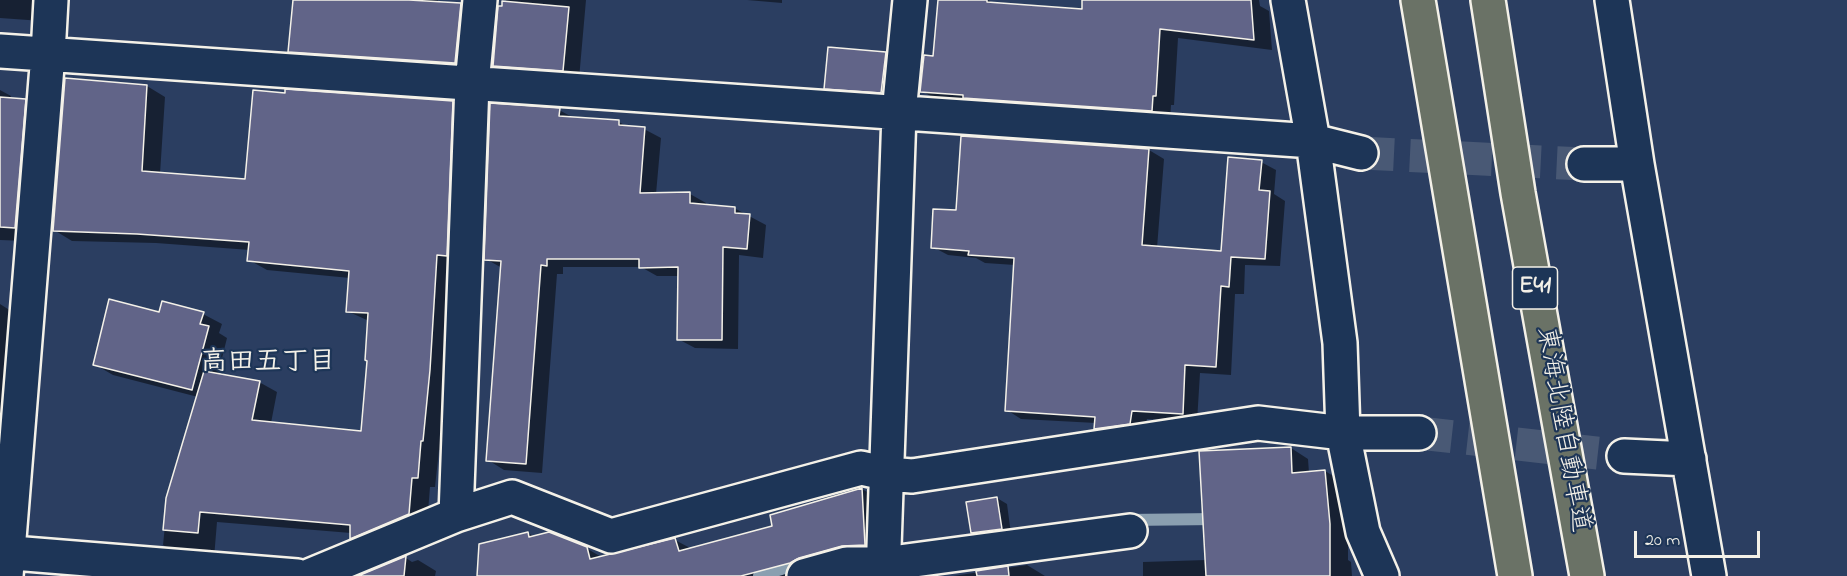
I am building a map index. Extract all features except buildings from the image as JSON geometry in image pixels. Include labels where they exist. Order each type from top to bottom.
[{"type":"highway","points":[[1418,0],[1515,576]]},
{"type":"highway","name":"東海北陸自動車道","points":[[1488,0],[1518,194],[1587,576]]},
{"type":"street","points":[[51,0],[5,560],[297,576]]},
{"type":"street","points":[[456,515],[472,84],[480,0]]},
{"type":"street","points":[[883,570],[900,113],[910,0]]},
{"type":"street","points":[[1288,0],[1313,141],[1340,343],[1343,433],[1363,532],[1382,576]]},
{"type":"street","points":[[1612,0],[1637,164],[1709,576]]},
{"type":"street","points":[[0,51],[1313,141],[1361,153]]},
{"type":"street","points":[[1584,164],[1637,164]]},
{"type":"street","points":[[309,576],[456,515],[512,497],[611,536],[861,468],[912,476],[1258,423],[1343,433],[1419,433]]},
{"type":"street","points":[[1624,456],[1689,459]]},
{"type":"street","points":[[804,576],[847,564],[883,570],[1130,531]]},
{"type":"waterway","points":[[1126,520],[1217,519]]},
{"type":"waterway","points":[[759,576],[807,561]]},
{"type":"tunnel","points":[[1361,153],[1584,164]]},
{"type":"tunnel","points":[[1419,433],[1624,456]]},
{"type":"district","name":"高田五丁目","points":[[268,365]]}]
